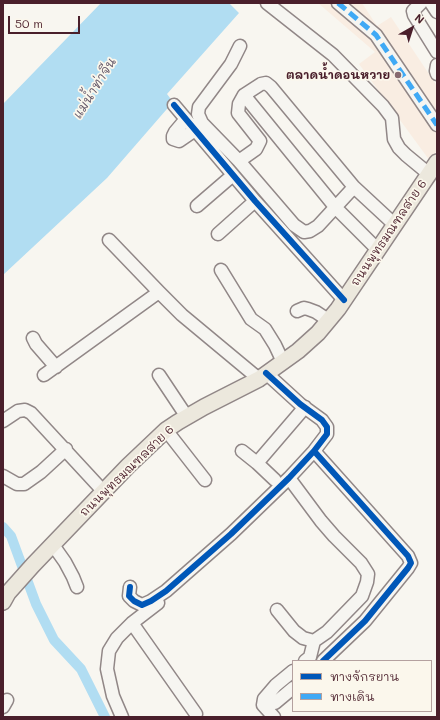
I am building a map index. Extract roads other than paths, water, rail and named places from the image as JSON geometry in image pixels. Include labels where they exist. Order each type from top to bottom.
[{"type":"main road","name":"ถนนพุทธมณฑลสาย 6","points":[[3,602],[8,593],[33,565],[128,466],[166,430],[262,376],[298,351],[318,333],[344,300],[433,168]]},
{"type":"street","points":[[267,3],[333,55],[383,106],[392,118],[394,139],[399,148],[406,155],[433,168]]},
{"type":"street","points":[[338,3],[376,35],[437,125]]},
{"type":"street","points":[[421,3],[413,11],[414,15],[437,52]]},
{"type":"street","points":[[430,3],[437,12]]},
{"type":"street","points":[[240,46],[231,64],[198,107],[198,114],[202,123],[239,161],[294,225],[304,232],[310,231],[318,226],[354,187]]},
{"type":"street","points":[[437,65],[437,74]]},
{"type":"street","points":[[239,161],[256,149],[260,141],[238,113],[239,104],[244,95],[261,84],[266,83],[271,87],[354,187],[395,225]]},
{"type":"street","points":[[244,95],[336,208],[378,250]]},
{"type":"street","points":[[174,105],[255,201],[344,300]]},
{"type":"street","points":[[186,119],[175,132],[173,138],[179,142],[195,130]]},
{"type":"street","points":[[197,206],[233,175]]},
{"type":"street","points":[[218,234],[255,201]]},
{"type":"street","points":[[109,240],[182,315],[322,420],[327,427],[327,434],[314,451],[289,478],[231,534],[166,591],[151,602],[142,605],[134,601],[129,596],[130,587]]},
{"type":"street","points":[[221,270],[251,318],[264,329],[276,346],[283,362]]},
{"type":"street","points":[[44,375],[159,292]]},
{"type":"street","points":[[297,311],[304,308],[308,309],[316,312],[328,320]]},
{"type":"street","points":[[33,338],[36,344],[56,367]]},
{"type":"street","points":[[159,375],[187,417]]},
{"type":"street","points":[[257,464],[305,407]]},
{"type":"street","points":[[3,421],[18,411],[25,410],[31,413],[66,449],[104,492]]},
{"type":"street","points":[[166,430],[205,480]]},
{"type":"street","points":[[3,476],[17,484],[24,484],[41,472],[66,449]]},
{"type":"street","points":[[242,451],[276,480]]},
{"type":"street","points":[[314,451],[408,556],[411,563],[365,621],[324,660]]},
{"type":"street","points":[[289,478],[321,521],[357,558],[368,574],[368,582],[362,596],[328,632],[314,641],[310,657],[306,660]]},
{"type":"street","points":[[53,545],[66,562],[77,587]]},
{"type":"street","points":[[122,717],[113,696],[107,669],[109,651],[117,638],[132,623],[160,601],[166,591]]},
{"type":"street","points":[[277,610],[294,632],[303,638],[314,641]]},
{"type":"street","points":[[132,623],[196,714]]},
{"type":"street","points":[[274,717],[263,705],[264,699],[276,685],[292,672]]},
{"type":"street","points":[[275,703],[292,689]]},
{"type":"water","name":"แม่น้ำท่าจีน","points":[[101,3],[229,3],[239,13],[167,94],[173,102],[107,178],[3,275],[3,104]]},
{"type":"waterway","points":[[3,527],[11,536],[36,604],[54,640],[81,669],[105,717]]},
{"type":"place","name":"ตลาดน้ำดอนหวาย","points":[[398,75]]}]
